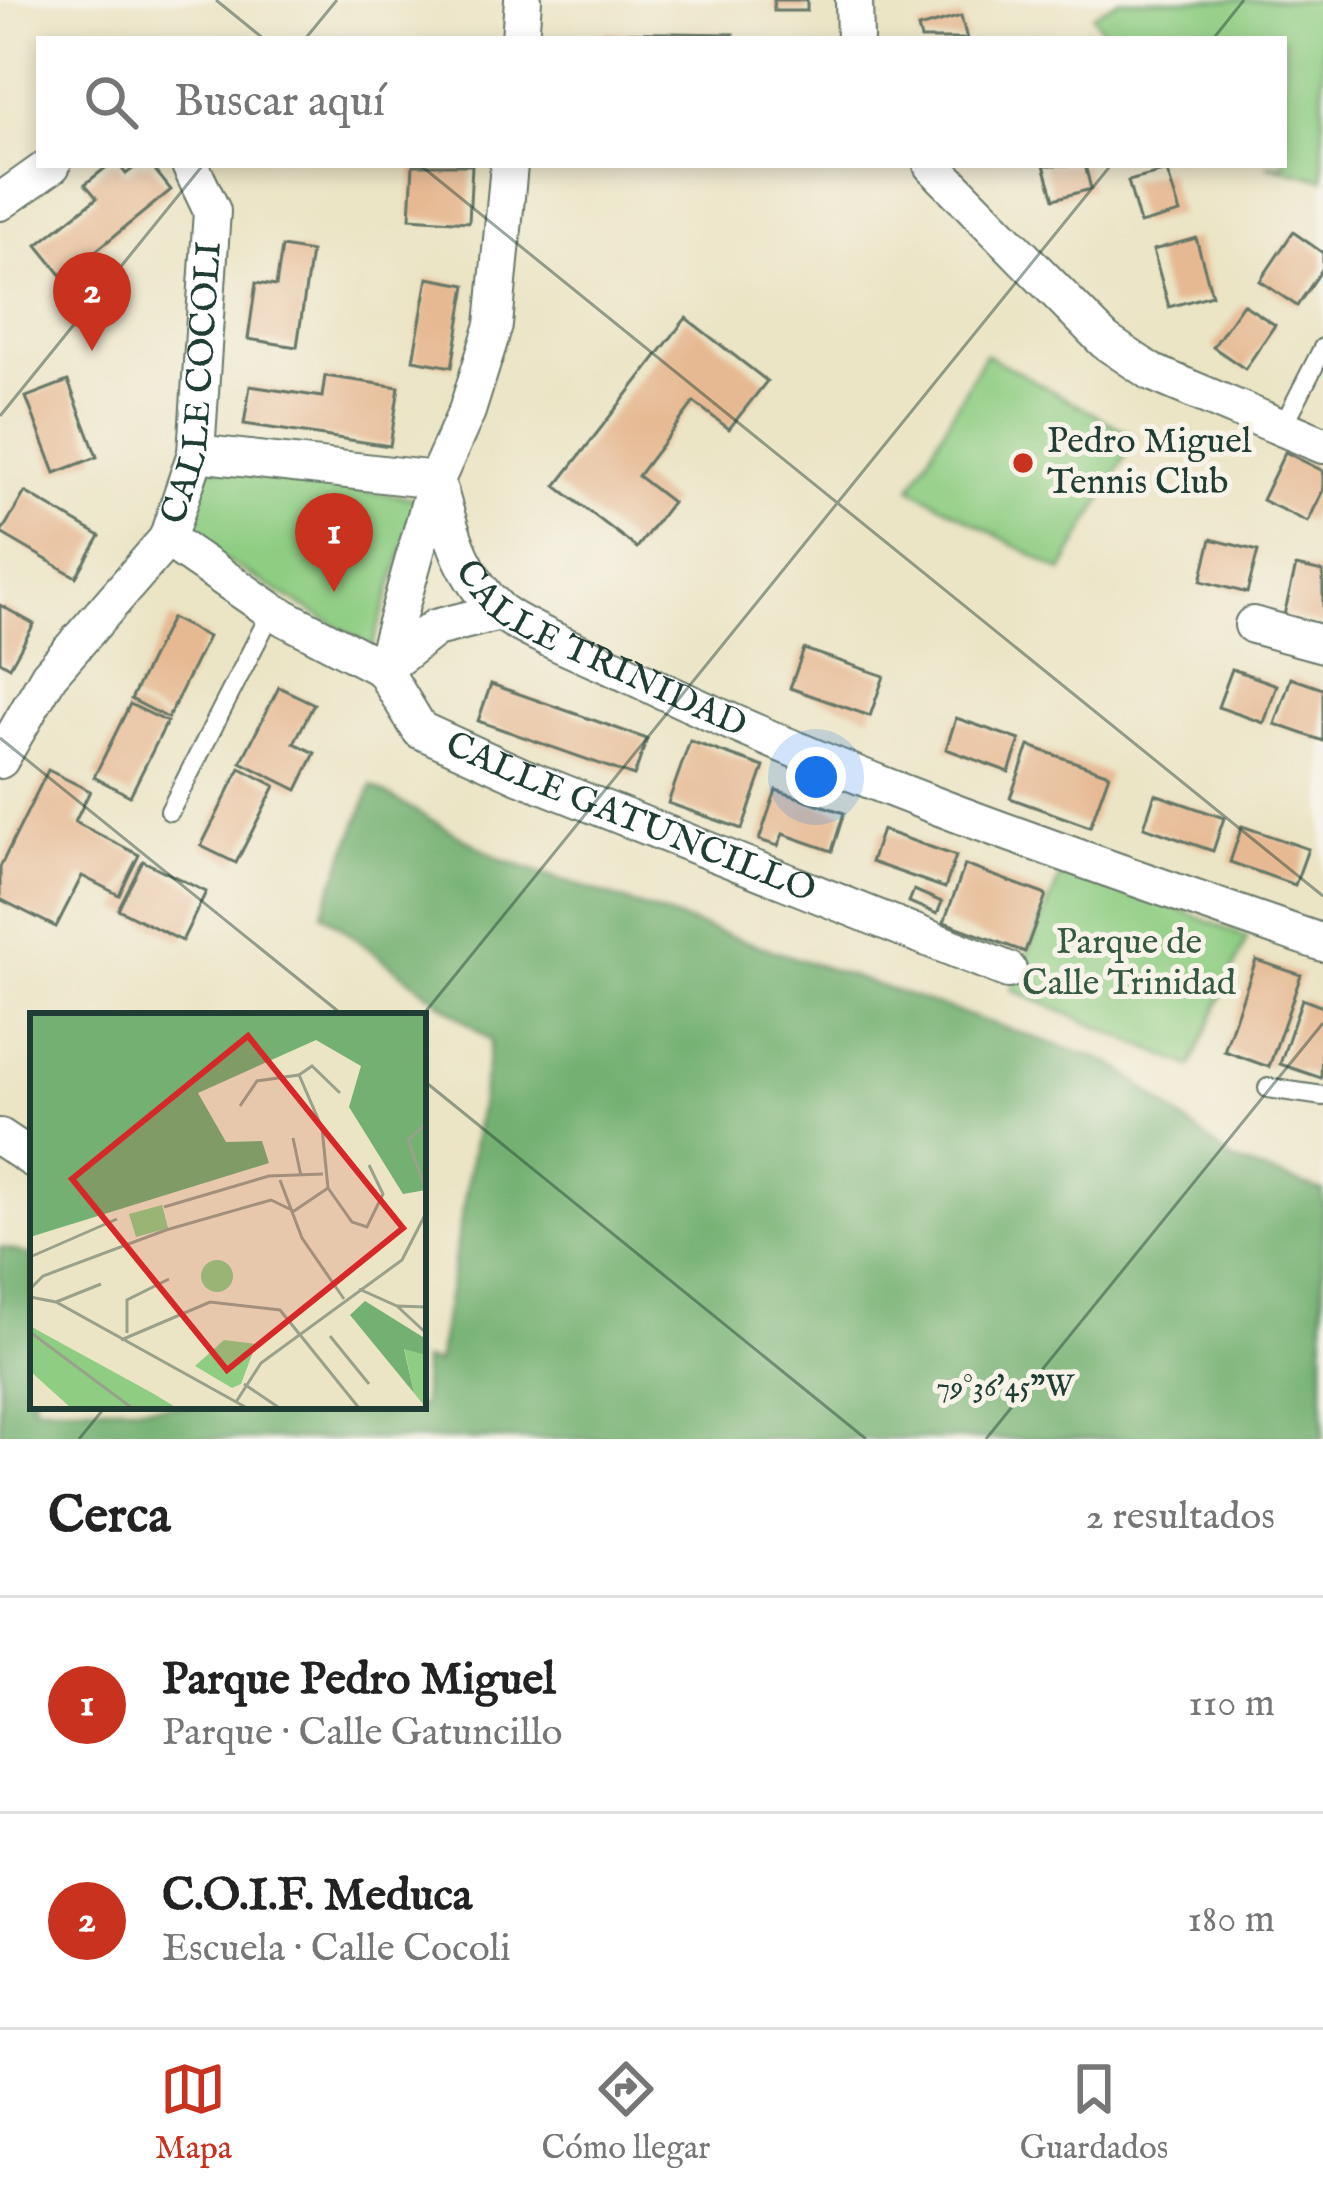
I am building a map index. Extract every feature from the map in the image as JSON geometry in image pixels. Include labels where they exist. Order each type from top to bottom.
[{"type":"street","points":[[520,36],[523,0]]},
{"type":"street","points":[[854,0],[855,36]]},
{"type":"street","points":[[0,202],[48,168]]},
{"type":"street","name":"CALLE COCOLI","points":[[0,760],[49,675],[166,538],[196,453],[212,211],[191,168]]},
{"type":"street","points":[[383,669],[436,480],[467,411],[494,325],[509,168]]},
{"type":"street","points":[[935,168],[1105,341],[1151,372],[1323,445]]},
{"type":"street","points":[[196,453],[436,480]]},
{"type":"street","name":"CALLE TRINIDAD","points":[[436,480],[460,561],[500,611],[652,686],[831,764],[1086,861],[1323,943]]},
{"type":"street","points":[[166,538],[272,611],[383,669]]},
{"type":"street","points":[[383,669],[435,628],[500,611]]},
{"type":"street","points":[[1252,626],[1323,644]]},
{"type":"street","name":"CALLE GATUNCILLO","points":[[383,669],[420,730],[520,776],[1008,970]]},
{"type":"street","points":[[0,1138],[30,1157]]},
{"type":"lane","points":[[1282,428],[1323,348]]},
{"type":"lane","points":[[170,811],[272,611]]},
{"type":"lane","points":[[1268,1088],[1323,1096]]},
{"type":"green space","points":[[1119,0],[1323,0],[1323,179],[1279,168],[1287,168],[1287,36],[1106,36],[1093,15]]},
{"type":"green space","name":"Pedro Miguel Tennis Club","points":[[985,354],[1136,437],[1062,571],[911,488]]},
{"type":"green space","points":[[207,467],[419,499],[372,647],[186,537]]},
{"type":"green space","points":[[372,786],[502,860],[1114,1064],[1233,1161],[1323,1191],[1323,1439],[0,1439],[0,1247],[30,1255],[30,1409],[426,1409],[426,1361],[437,1363],[491,1041],[322,913]]},
{"type":"green space","name":"Parque de Calle Trinidad","points":[[1067,861],[1247,938],[1191,1067],[1012,990]]},
{"type":"building","points":[[774,0],[807,0],[807,11],[774,11]]},
{"type":"building","points":[[961,16],[966,36],[920,36],[918,28]]},
{"type":"building","points":[[604,32],[733,34],[733,36],[604,36]]},
{"type":"building","points":[[105,168],[121,168],[126,174],[134,168],[153,168],[171,190],[92,254],[104,269],[75,292],[37,245],[97,198],[85,184]]},
{"type":"building","points":[[413,168],[472,168],[469,222],[410,218]]},
{"type":"building","points":[[1045,168],[1086,168],[1091,189],[1054,199]]},
{"type":"building","points":[[1167,171],[1180,213],[1140,224],[1128,181]]},
{"type":"building","points":[[1293,232],[1323,253],[1323,268],[1297,306],[1260,281]]},
{"type":"building","points":[[1196,238],[1212,295],[1169,307],[1153,250]]},
{"type":"building","points":[[282,247],[311,252],[297,347],[248,339],[256,283],[276,286]]},
{"type":"building","points":[[428,278],[466,285],[452,367],[413,360]]},
{"type":"building","points":[[1243,304],[1275,325],[1245,369],[1213,347]]},
{"type":"building","points":[[686,318],[767,381],[729,429],[694,402],[638,476],[672,502],[637,548],[556,486]]},
{"type":"building","points":[[325,376],[399,387],[390,446],[244,424],[250,386],[322,397]]},
{"type":"building","points":[[68,381],[97,457],[55,473],[26,397]]},
{"type":"building","points":[[1285,452],[1323,471],[1323,490],[1308,522],[1262,500]]},
{"type":"building","points":[[25,492],[100,536],[76,577],[1,533]]},
{"type":"building","points":[[1211,539],[1258,551],[1247,593],[1201,581]]},
{"type":"building","points":[[1296,566],[1323,572],[1323,625],[1284,615]]},
{"type":"building","points":[[0,605],[34,624],[10,667],[0,661]]},
{"type":"building","points":[[171,618],[208,637],[168,718],[131,699]]},
{"type":"building","points":[[804,649],[884,676],[870,716],[790,688]]},
{"type":"building","points":[[1232,669],[1277,685],[1264,723],[1218,707]]},
{"type":"building","points":[[1291,678],[1323,689],[1323,741],[1275,724]]},
{"type":"building","points":[[491,684],[647,739],[634,776],[478,721]]},
{"type":"building","points":[[279,687],[314,704],[294,743],[315,753],[297,790],[241,762]]},
{"type":"building","points":[[130,704],[167,722],[130,796],[94,777]]},
{"type":"building","points":[[956,718],[1020,740],[1009,772],[946,749]]},
{"type":"building","points":[[690,741],[764,767],[742,829],[668,803]]},
{"type":"building","points":[[1029,746],[1109,774],[1090,827],[1010,798]]},
{"type":"building","points":[[240,768],[275,786],[236,863],[201,846]]},
{"type":"building","points":[[48,770],[90,791],[75,822],[139,855],[119,895],[82,876],[56,927],[0,899],[0,867]]},
{"type":"building","points":[[776,790],[844,813],[832,851],[783,834],[778,846],[759,840]]},
{"type":"building","points":[[1155,794],[1224,818],[1213,851],[1144,827]]},
{"type":"building","points":[[1242,826],[1308,849],[1295,885],[1230,862]]},
{"type":"building","points":[[882,830],[956,856],[945,888],[871,862]]},
{"type":"building","points":[[143,861],[206,892],[182,941],[118,909]]},
{"type":"building","points":[[965,865],[1046,895],[1025,952],[944,922]]},
{"type":"building","points":[[914,890],[942,902],[937,914],[909,902]]},
{"type":"building","points":[[1256,960],[1301,975],[1269,1067],[1224,1051]]},
{"type":"building","points":[[1302,999],[1323,1007],[1321,1078],[1280,1064]]},
{"type":"place","name":"C.O.I.F. Meduca","points":[[92,351]]},
{"type":"place","name":"Pedro Miguel Tennis Club","points":[[1023,463]]},
{"type":"place","name":"Parque Pedro Miguel","points":[[334,592]]}]
